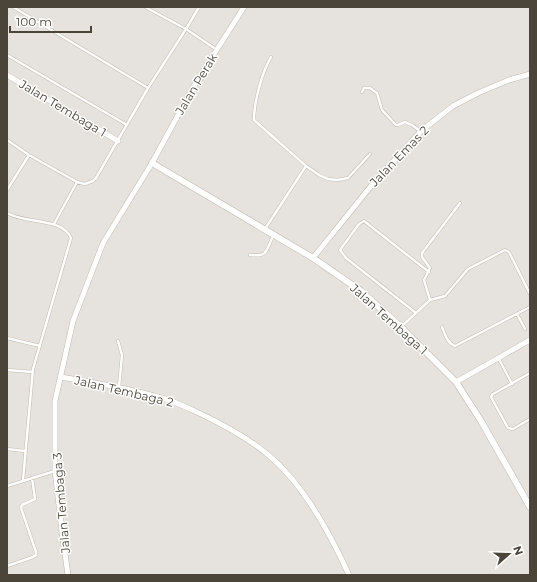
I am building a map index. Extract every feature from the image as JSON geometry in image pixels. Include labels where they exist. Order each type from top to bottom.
[{"type":"street","name":"Jalan Perak","points":[[152,163],[195,84],[244,7]]},
{"type":"street","name":"Jalan Emas 2","points":[[313,258],[371,186],[420,131],[453,106],[478,93],[509,80],[530,74]]},
{"type":"street","name":"Jalan Tembaga 1","points":[[7,75],[118,141]]},
{"type":"street","name":"Jalan Tembaga 1","points":[[152,163],[313,258],[361,291],[402,327],[456,382],[495,444],[530,507]]},
{"type":"street","name":"Jalan Tembaga 3","points":[[68,575],[55,470],[55,401],[73,321],[103,243],[152,163]]},
{"type":"street","points":[[456,382],[499,359],[530,340]]},
{"type":"street","name":"Jalan Tembaga 2","points":[[61,377],[119,387],[162,398],[222,424],[242,436],[267,454],[292,479],[309,501],[324,524],[340,555],[348,575]]},
{"type":"lane","points":[[13,7],[148,88]]},
{"type":"lane","points":[[145,7],[186,29],[217,50]]},
{"type":"lane","points":[[7,140],[29,155],[77,182],[86,184],[93,181],[148,88],[199,7]]},
{"type":"lane","points":[[7,55],[127,125]]},
{"type":"lane","points":[[270,58],[264,68],[254,111],[254,120],[306,166],[328,179],[337,180],[348,178],[370,154]]},
{"type":"lane","points":[[362,92],[364,88],[370,88],[377,93],[382,110],[396,125],[405,122],[420,131]]},
{"type":"lane","points":[[7,190],[29,155]]},
{"type":"lane","points":[[265,230],[306,166]]},
{"type":"lane","points":[[54,224],[77,182]]},
{"type":"lane","points":[[430,300],[424,280],[429,272],[430,266],[422,257],[422,253],[460,204]]},
{"type":"lane","points":[[7,213],[14,218],[54,224],[69,233],[71,238],[33,372],[23,480]]},
{"type":"lane","points":[[416,313],[346,258],[340,250],[359,224],[364,221],[429,272]]},
{"type":"lane","points":[[250,255],[260,256],[265,253],[274,235]]},
{"type":"lane","points":[[402,327],[430,300],[444,296],[468,269],[505,250],[509,252],[530,294]]},
{"type":"lane","points":[[442,326],[447,339],[455,346],[530,307]]},
{"type":"lane","points":[[517,314],[524,329]]},
{"type":"lane","points":[[7,338],[40,346]]},
{"type":"lane","points":[[118,342],[122,356],[119,387]]},
{"type":"lane","points":[[499,359],[512,384]]},
{"type":"lane","points":[[7,370],[33,372]]},
{"type":"lane","points":[[530,373],[492,394],[492,399],[507,427],[510,429],[530,419]]},
{"type":"lane","points":[[7,449],[25,451]]},
{"type":"lane","points":[[7,486],[55,470]]},
{"type":"lane","points":[[7,566],[36,555],[20,508],[23,504],[35,499],[32,478]]},
{"type":"shaded area","points":[[7,7],[530,7],[530,575],[7,575]]}]
